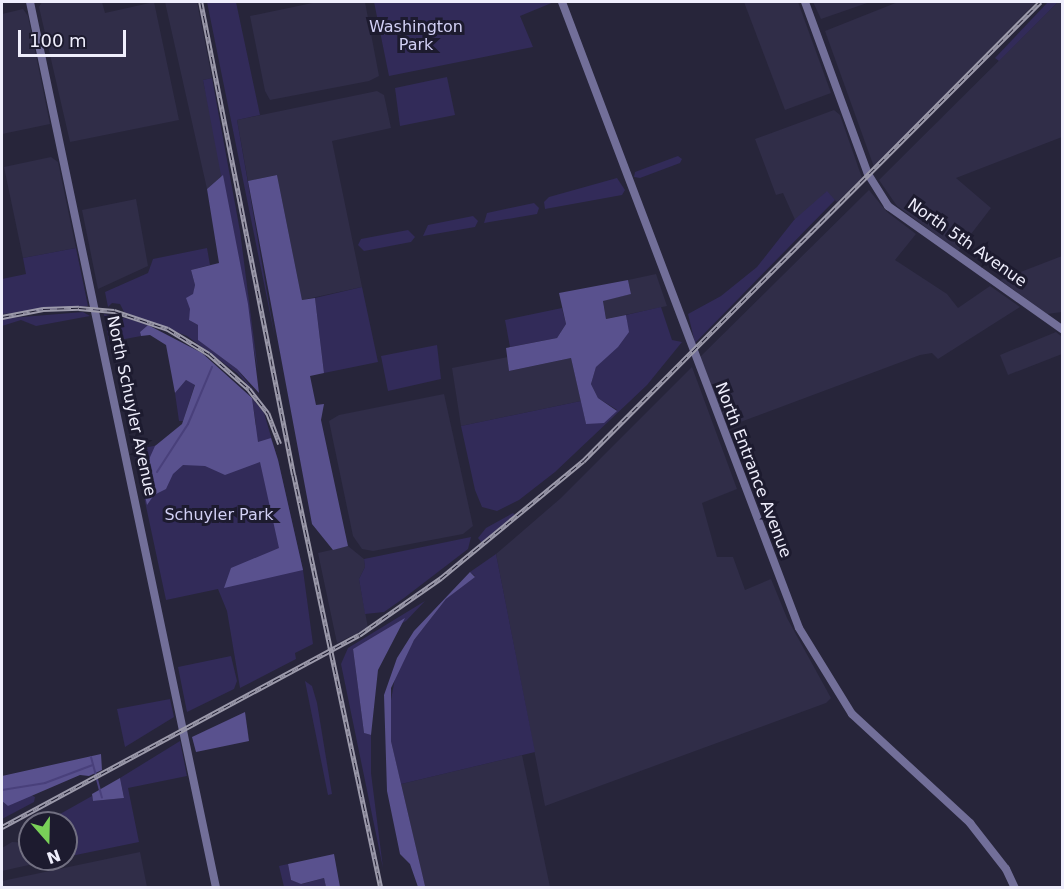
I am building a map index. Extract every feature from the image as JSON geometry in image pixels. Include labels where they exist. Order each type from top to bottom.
[{"type":"street","name":"North Schuyler Avenue","points":[[30,2],[216,888]]},
{"type":"street","name":"North Entrance Avenue","points":[[562,2],[799,628],[852,714],[970,823],[1006,869],[1015,888]]},
{"type":"street","name":"North 5th Avenue","points":[[805,2],[868,174],[888,207],[1062,329]]},
{"type":"shaded area","points":[[42,2],[102,2],[105,13],[154,2],[179,120],[70,142],[39,7]]},
{"type":"shaded area","points":[[165,2],[197,2],[212,78],[203,80],[223,175],[207,189]]},
{"type":"shaded area","points":[[317,2],[365,2],[379,76],[369,81],[270,100],[265,91],[250,16]]},
{"type":"shaded area","points":[[744,2],[798,2],[831,93],[785,110]]},
{"type":"shaded area","points":[[813,2],[870,2],[821,19]]},
{"type":"shaded area","points":[[898,2],[1036,2],[874,167],[825,31]]},
{"type":"shaded area","points":[[1058,2],[1062,2],[1062,137],[956,178],[991,208],[958,251],[897,206],[879,180]]},
{"type":"shaded area","points":[[23,9],[28,16],[50,124],[2,134],[2,14]]},
{"type":"shaded area","points":[[377,91],[384,95],[391,128],[332,141],[362,287],[302,300],[277,175],[248,181],[237,120]]},
{"type":"shaded area","points":[[834,110],[840,115],[862,178],[837,202],[826,192],[796,222],[783,193],[776,195],[755,139]]},
{"type":"shaded area","points":[[51,157],[58,162],[76,248],[23,258],[4,167]]},
{"type":"shaded area","points":[[223,175],[248,304],[259,393],[237,369],[198,340],[198,325],[189,320],[190,309],[186,298],[193,294],[195,285],[191,270],[219,263],[207,189]]},
{"type":"shaded area","points":[[277,175],[302,300],[315,298],[324,373],[310,376],[316,405],[324,404],[321,420],[348,546],[333,550],[312,524],[248,181]]},
{"type":"shaded area","points":[[869,190],[887,212],[916,234],[895,260],[947,294],[958,308],[990,286],[1020,307],[938,359],[932,353],[920,355],[727,427],[700,357]]},
{"type":"shaded area","points":[[136,199],[148,266],[98,289],[82,210]]},
{"type":"shaded area","points":[[1062,256],[1062,312],[1047,314],[1000,280]]},
{"type":"shaded area","points":[[656,274],[667,306],[606,319],[603,300],[631,294],[628,280]]},
{"type":"shaded area","points":[[628,280],[631,294],[603,301],[606,319],[626,315],[629,332],[618,347],[596,367],[591,384],[598,398],[617,411],[604,423],[586,424],[571,358],[509,371],[506,348],[557,338],[566,324],[559,293]]},
{"type":"shaded area","points":[[148,325],[202,353],[252,398],[258,442],[271,438],[278,460],[303,570],[224,588],[231,568],[279,548],[260,462],[225,475],[205,466],[183,465],[173,474],[166,489],[154,495],[147,505],[141,477],[155,446],[182,424],[195,385],[186,380],[175,393],[166,345],[150,335],[141,336],[140,332]]},
{"type":"shaded area","points":[[1056,332],[1062,337],[1062,354],[1008,375],[1000,355]]},
{"type":"shaded area","points":[[508,357],[509,371],[571,358],[581,401],[461,426],[452,368]]},
{"type":"shaded area","points":[[692,367],[737,489],[702,503],[717,557],[733,557],[745,590],[771,579],[787,618],[831,698],[826,703],[545,806],[496,554],[561,498]]},
{"type":"shaded area","points":[[444,394],[473,526],[463,534],[373,551],[362,549],[353,536],[329,421],[339,415]]},
{"type":"shaded area","points":[[348,546],[364,559],[365,567],[359,579],[368,628],[337,643],[318,553]]},
{"type":"shaded area","points":[[470,572],[475,577],[446,599],[414,640],[391,688],[391,741],[425,886],[418,887],[410,864],[400,854],[387,791],[384,695],[397,658],[414,631]]},
{"type":"shaded area","points":[[405,618],[378,670],[371,735],[364,733],[353,649]]},
{"type":"shaded area","points":[[245,712],[249,741],[196,752],[192,737]]},
{"type":"shaded area","points":[[101,754],[102,770],[89,776],[80,775],[8,806],[2,801],[2,776]]},
{"type":"shaded area","points":[[522,755],[550,887],[425,887],[401,784]]},
{"type":"shaded area","points":[[120,778],[124,798],[93,801],[92,794]]},
{"type":"shaded area","points":[[12,842],[18,842],[18,867],[2,871],[2,848]]},
{"type":"shaded area","points":[[140,852],[147,887],[2,887],[2,881],[50,871],[78,871],[78,865]]},
{"type":"shaded area","points":[[334,854],[340,887],[326,887],[324,878],[301,884],[291,880],[288,864]]},
{"type":"green space","points":[[207,2],[236,2],[260,115],[237,120],[275,338]]},
{"type":"green space","name":"Washington Park","points":[[374,2],[554,2],[520,16],[533,47],[389,76]]},
{"type":"green space","points":[[1048,2],[1058,2],[999,61],[995,58]]},
{"type":"green space","points":[[447,77],[455,115],[400,126],[395,88]]},
{"type":"green space","points":[[212,78],[240,231],[258,371],[203,80]]},
{"type":"green space","points":[[678,156],[682,159],[680,163],[640,178],[634,177],[635,172]]},
{"type":"green space","points":[[617,178],[625,190],[622,195],[545,209],[544,202],[549,197]]},
{"type":"green space","points":[[827,191],[835,200],[695,343],[688,314],[721,296],[757,267],[794,220]]},
{"type":"green space","points":[[534,203],[539,208],[537,214],[484,223],[487,213]]},
{"type":"green space","points":[[473,216],[478,221],[475,227],[423,236],[428,225]]},
{"type":"green space","points":[[408,230],[415,237],[411,242],[364,251],[358,245],[361,239]]},
{"type":"green space","points":[[76,248],[88,306],[2,314],[2,279],[26,274],[23,258]]},
{"type":"green space","points":[[207,248],[210,265],[191,270],[195,285],[189,320],[198,325],[199,340],[237,369],[259,397],[237,373],[187,336],[124,312],[120,304],[112,303],[108,307],[105,292],[148,273],[153,259]]},
{"type":"green space","points":[[362,287],[378,362],[324,373],[315,298]]},
{"type":"green space","points":[[661,307],[672,340],[682,342],[647,385],[555,472],[519,500],[497,511],[482,507],[475,490],[461,426],[581,401],[586,424],[617,410],[598,398],[591,384],[596,367],[628,332],[626,315]]},
{"type":"green space","points":[[562,308],[566,324],[557,338],[510,347],[505,320]]},
{"type":"green space","points":[[83,312],[90,316],[36,326],[21,320],[2,326],[2,320],[10,318]]},
{"type":"green space","points":[[104,314],[148,325],[140,332],[141,336],[109,342]]},
{"type":"green space","points":[[437,345],[441,379],[388,391],[381,356]]},
{"type":"green space","points":[[186,380],[195,384],[183,421],[179,421],[175,393]]},
{"type":"green space","name":"Schuyler Park","points":[[252,398],[264,413],[278,460],[303,570],[313,644],[295,653],[296,659],[240,688],[227,611],[218,589],[166,600],[134,450],[256,425]]},
{"type":"green space","points":[[513,513],[515,515],[482,543],[478,538],[486,528]]},
{"type":"green space","points":[[471,537],[468,549],[404,598],[384,612],[365,614],[359,579],[365,567],[364,559]]},
{"type":"green space","points":[[496,554],[535,752],[401,784],[391,741],[390,706],[396,672],[414,640],[446,599],[475,576],[470,572]]},
{"type":"green space","points":[[425,601],[406,621],[353,649],[364,733],[371,735],[371,773],[383,868],[341,664],[348,648]]},
{"type":"green space","points":[[231,656],[237,681],[234,689],[187,712],[178,667]]},
{"type":"green space","points":[[305,681],[312,686],[317,703],[332,794],[328,795]]},
{"type":"green space","points":[[170,699],[174,717],[125,747],[117,709]]},
{"type":"green space","points":[[180,741],[187,776],[128,788],[139,842],[78,855],[78,811],[65,811],[92,796],[93,801],[124,798],[120,778]]},
{"type":"green space","points":[[29,794],[35,797],[34,802],[2,819],[2,801],[8,806]]},
{"type":"green space","points":[[288,864],[291,880],[302,884],[324,878],[326,887],[284,887],[279,866]]},
{"type":"waterway","points":[[157,472],[188,424],[212,367]]},
{"type":"waterway","points":[[91,757],[102,798]]},
{"type":"waterway","points":[[2,790],[45,783],[93,765]]},
{"type":"railway","points":[[201,2],[294,475],[381,888]]},
{"type":"railway","points":[[2,827],[359,635],[441,578],[583,461],[1040,2]]},
{"type":"railway","points":[[2,317],[43,309],[79,308],[114,311],[168,329],[209,354],[249,389],[268,413],[280,444]]}]
